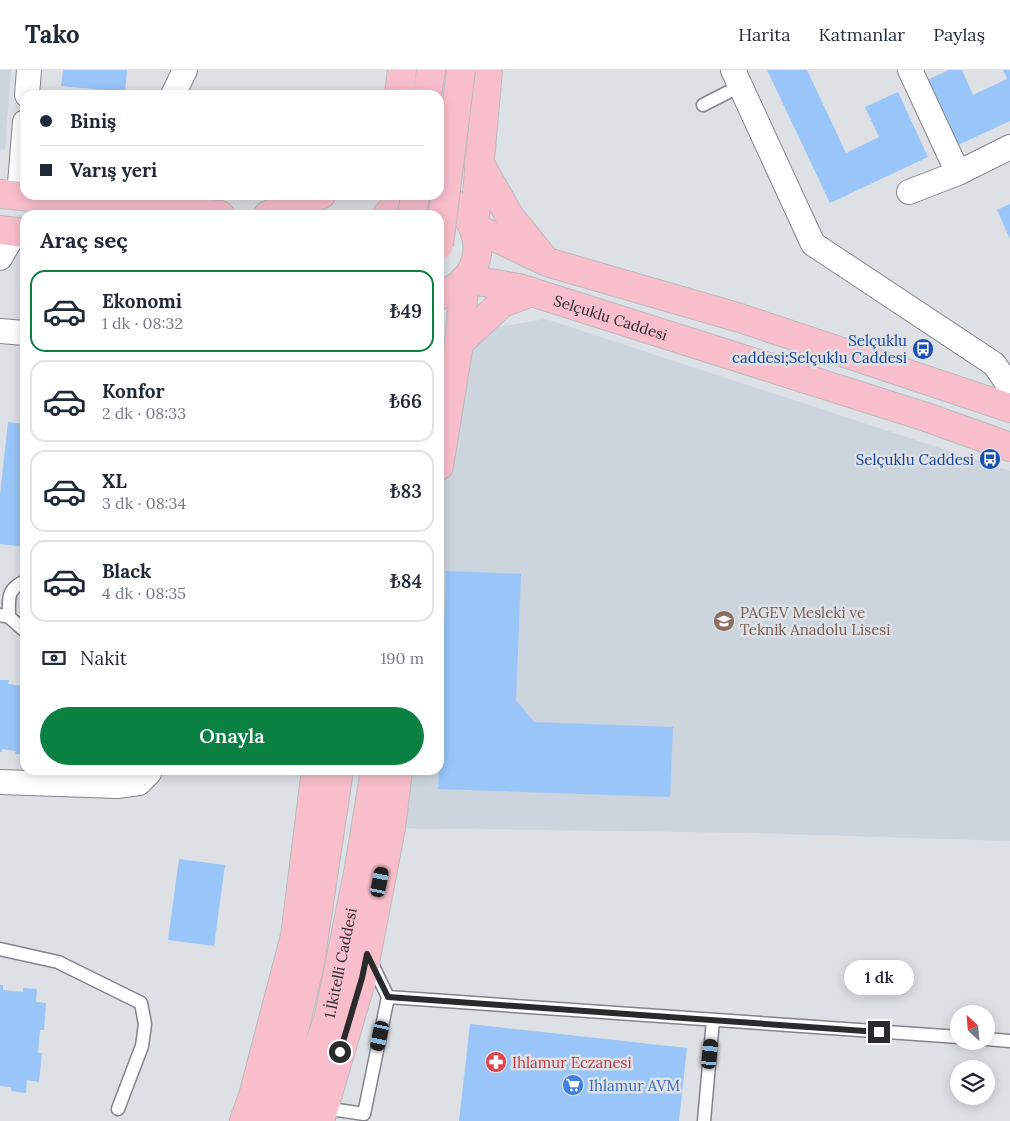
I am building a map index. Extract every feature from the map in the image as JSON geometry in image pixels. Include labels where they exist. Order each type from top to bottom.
[{"type":"main road","points":[[400,90],[402,70]]},
{"type":"main road","points":[[428,90],[430,70]]},
{"type":"main road","points":[[443,210],[461,70]]},
{"type":"main road","points":[[474,227],[488,70]]},
{"type":"main road","points":[[479,162],[510,217],[547,262]]},
{"type":"main road","points":[[444,198],[453,202],[466,213],[474,227],[477,240],[477,254],[473,268],[454,290],[444,294]]},
{"type":"main road","points":[[62,200],[167,210]]},
{"type":"main road","points":[[281,210],[307,200]]},
{"type":"main road","points":[[391,210],[405,200]]},
{"type":"main road","points":[[474,227],[547,262],[740,318],[1010,408]]},
{"type":"main road","points":[[444,435],[459,343],[465,279]]},
{"type":"main road","name":"Selçuklu Caddesi","points":[[465,279],[532,292],[926,417],[1010,447]]},
{"type":"main road","points":[[459,343],[502,303],[532,292]]},
{"type":"main road","points":[[244,1121],[253,1096],[295,936],[315,775]]},
{"type":"main road","points":[[316,775],[323,873]]},
{"type":"main road","name":"1.İkitelli Caddesi","points":[[265,1121],[291,1043],[310,963],[338,775]]},
{"type":"main road","name":"1.İkitelli Caddesi","points":[[293,1121],[329,1016],[359,868],[374,775]]},
{"type":"main road","points":[[322,1114],[362,978],[391,828],[397,775]]},
{"type":"main road","points":[[271,1026],[276,1089]]},
{"type":"street","points":[[27,90],[29,70]]},
{"type":"street","points":[[176,90],[185,70]]},
{"type":"street","points":[[910,70],[958,174]]},
{"type":"street","points":[[737,78],[813,244],[994,364],[1010,387]]},
{"type":"street","points":[[9,195],[20,145]]},
{"type":"street","points":[[909,192],[958,174],[1010,148]]},
{"type":"street","points":[[0,258],[13,232]]},
{"type":"street","points":[[0,331],[20,333]]},
{"type":"street","points":[[0,782],[99,778],[139,783],[147,775]]},
{"type":"lane","points":[[703,105],[737,78]]},
{"type":"lane","points":[[20,584],[13,588],[10,594],[5,616],[20,627]]},
{"type":"lane","points":[[0,949],[58,962],[141,1003],[145,1024],[142,1046],[118,1109]]},
{"type":"lane","points":[[322,1114],[364,1114],[388,997],[367,954]]},
{"type":"lane","points":[[388,997],[950,1036]]},
{"type":"lane","points":[[704,1121],[713,1020]]},
{"type":"lane","points":[[995,1040],[1010,1041]]},
{"type":"shaded area","points":[[0,70],[11,70],[5,150],[0,149]]},
{"type":"shaded area","name":"PAGEV Mesleki ve Teknik Anadolu Lisesi","points":[[546,319],[1010,471],[1010,841],[758,833],[391,828],[396,775],[444,775],[444,435],[459,343],[497,327]]},
{"type":"building","points":[[63,70],[127,70],[125,90],[61,86]]},
{"type":"building","points":[[767,70],[807,70],[846,153],[879,137],[865,107],[898,92],[928,157],[830,203]]},
{"type":"building","points":[[949,70],[962,70],[973,95],[1007,79],[1003,70],[1010,70],[1010,121],[958,145],[927,80]]},
{"type":"building","points":[[1010,204],[1010,239],[997,210]]},
{"type":"building","points":[[8,422],[20,423],[20,546],[0,544],[0,495]]},
{"type":"building","points":[[446,571],[521,574],[516,700],[534,722],[673,727],[670,797],[438,789],[439,775],[444,775]]},
{"type":"building","points":[[0,680],[9,680],[8,684],[20,686],[20,754],[15,754],[16,751],[2,749],[2,752],[0,752]]},
{"type":"building","points":[[179,859],[225,865],[214,946],[168,940]]},
{"type":"building","points":[[0,985],[3,985],[3,990],[23,992],[23,988],[37,989],[36,1002],[46,1003],[44,1030],[40,1030],[38,1053],[42,1053],[39,1082],[27,1080],[26,1093],[11,1091],[11,1087],[0,1086]]},
{"type":"building","name":"Ihlamur AVM","points":[[470,1024],[687,1048],[679,1121],[459,1121]]},
{"type":"place","name":"Selçuklu caddesi;Selçuklu Caddesi","points":[[923,349]]},
{"type":"place","name":"Selçuklu Caddesi","points":[[990,459]]},
{"type":"place","name":"PAGEV Mesleki ve Teknik Anadolu Lisesi","points":[[724,621]]},
{"type":"place","name":"Ihlamur Eczanesi","points":[[496,1062]]},
{"type":"place","name":"Ihlamur AVM","points":[[573,1085]]},
{"type":"route","points":[[340,1052],[362,978],[367,954],[388,997],[879,1032]]}]
